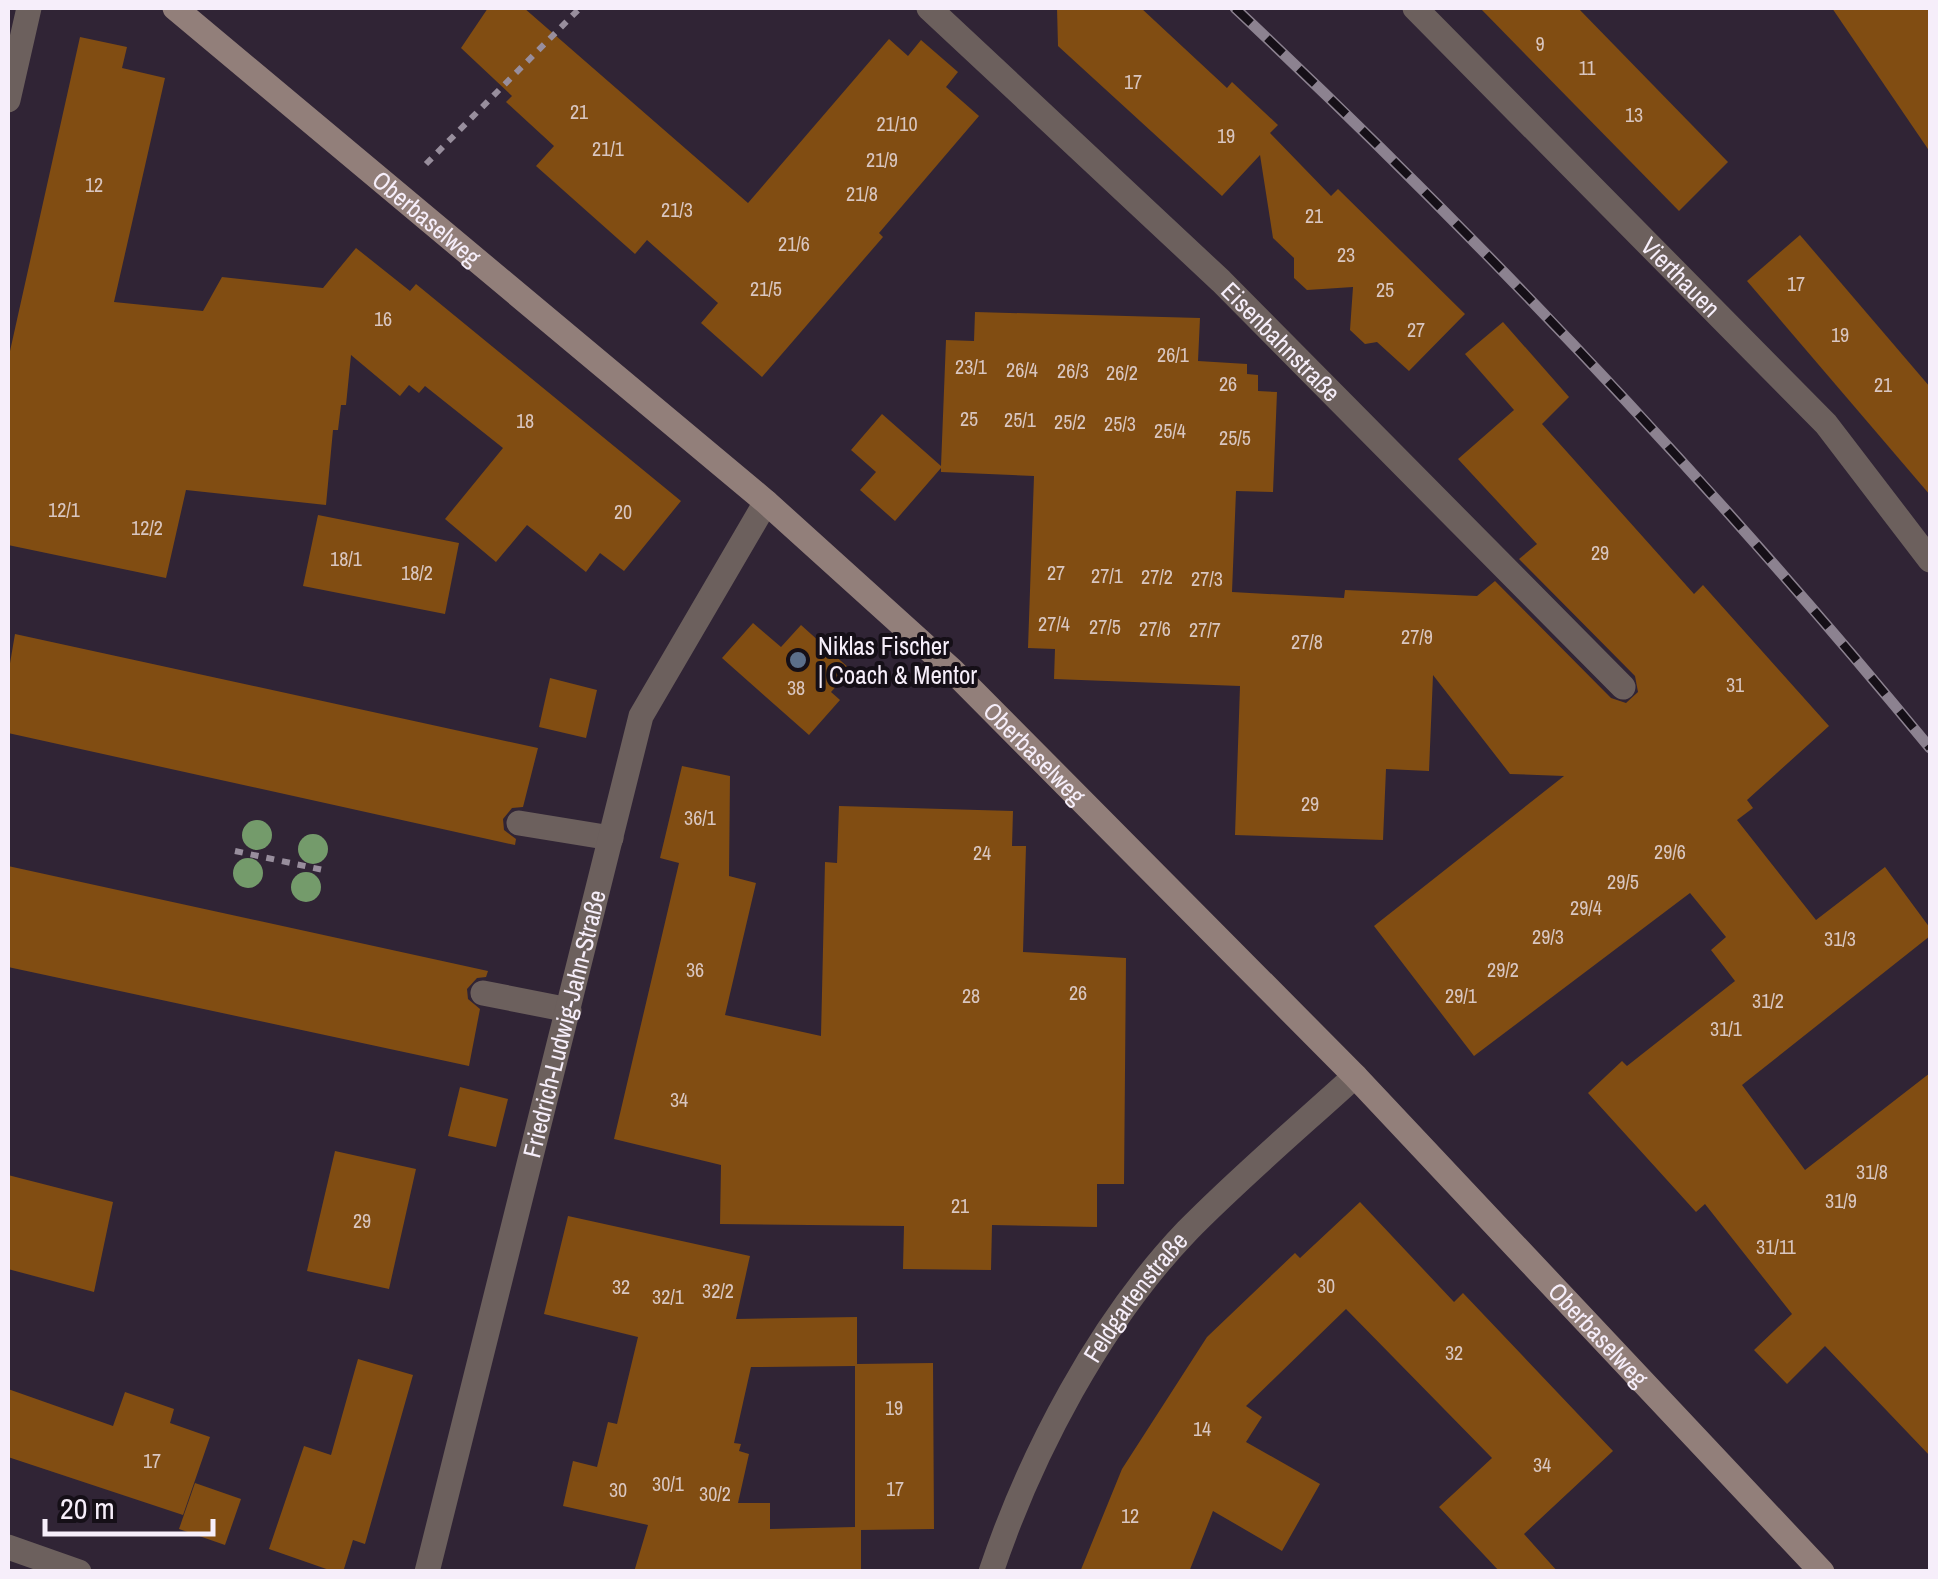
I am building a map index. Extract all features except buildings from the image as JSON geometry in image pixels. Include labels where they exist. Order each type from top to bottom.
[{"type":"street","points":[[8,100],[28,8]]},
{"type":"street","name":"Oberbaselweg","points":[[175,8],[766,502],[953,672],[1355,1076],[1822,1572]]},
{"type":"street","name":"Eisenbahnstraße","points":[[928,8],[1221,281],[1623,686]]},
{"type":"street","name":"Vierthauen","points":[[1415,8],[1826,424],[1930,560]]},
{"type":"street","name":"Friedrich-Ludwig-Jahn-Straße","points":[[427,1572],[641,716],[766,502]]},
{"type":"street","points":[[519,822],[612,838]]},
{"type":"street","points":[[483,993],[569,1010]]},
{"type":"street","name":"Feldgartenstraße","points":[[991,1572],[1012,1509],[1089,1358],[1186,1233],[1355,1076]]},
{"type":"street","points":[[8,1547],[79,1572]]},
{"type":"path","points":[[397,194],[580,8]]},
{"type":"path","points":[[235,851],[328,871]]},
{"type":"railway","points":[[1235,8],[1418,185],[1594,367],[1765,555],[1930,748]]},
{"type":"place","name":"Niklas Fischer | Coach & Mentor","points":[[798,660]]}]
